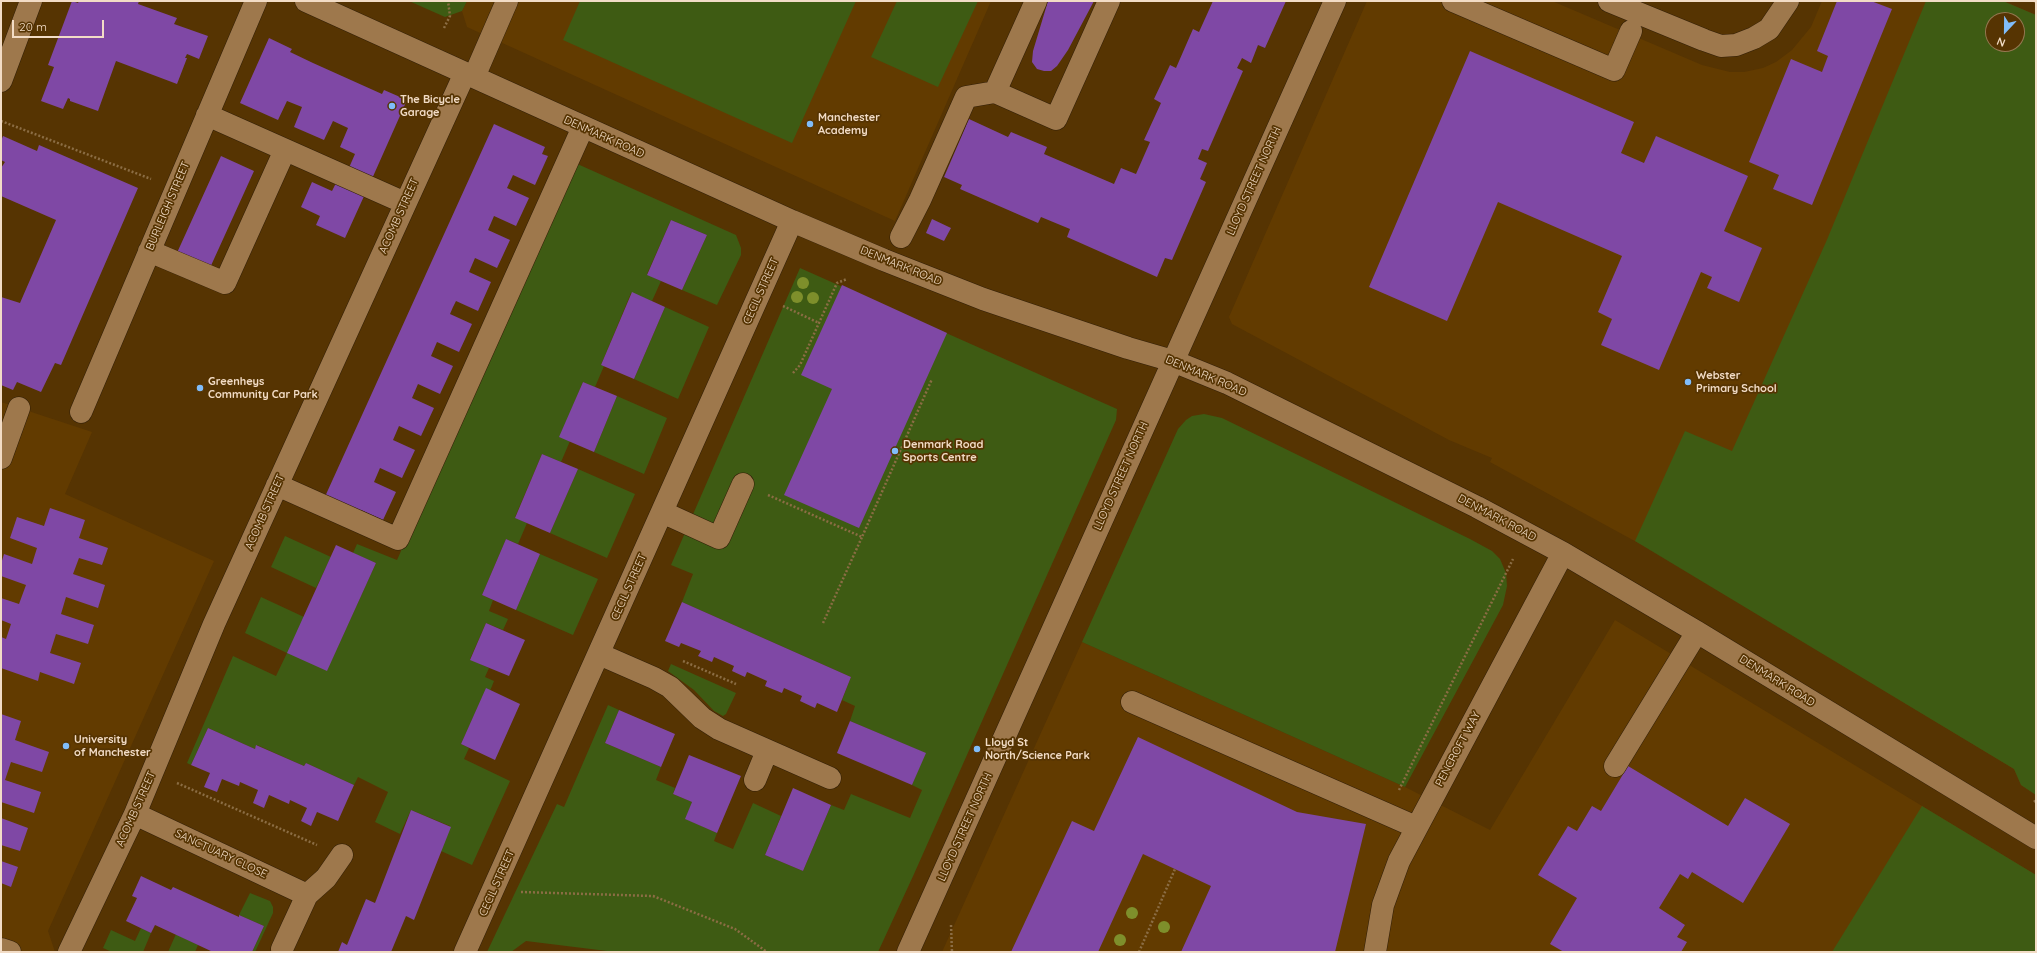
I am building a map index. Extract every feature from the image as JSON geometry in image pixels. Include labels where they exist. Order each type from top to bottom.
[{"type":"street","points":[[1,81],[32,1]]},
{"type":"street","name":"BURLEIGH STREET","points":[[81,412],[256,1]]},
{"type":"street","name":"DENMARK ROAD","points":[[306,1],[792,221],[983,299],[1128,348],[1174,361],[1234,386],[1476,507],[1562,553],[1698,632],[2036,838]]},
{"type":"street","name":"ACOMB STREET","points":[[69,952],[135,814],[214,624],[405,204],[507,1]]},
{"type":"street","points":[[995,92],[1036,1]]},
{"type":"street","points":[[901,237],[920,200],[966,97],[995,92],[1056,120],[1109,1]]},
{"type":"street","name":"LLOYD STREET NORTH","points":[[908,952],[1335,1]]},
{"type":"street","points":[[1453,1],[1614,70],[1631,31]]},
{"type":"street","points":[[1609,1],[1721,46],[1736,45],[1754,38],[1769,29],[1788,1]]},
{"type":"street","points":[[207,115],[405,204]]},
{"type":"street","points":[[277,485],[398,539],[583,127]]},
{"type":"street","points":[[149,251],[225,283],[285,150]]},
{"type":"street","name":"CECIL STREET","points":[[465,952],[792,221]]},
{"type":"street","points":[[1,458],[19,408]]},
{"type":"street","points":[[662,512],[719,538],[743,484]]},
{"type":"street","name":"PENCROFT WAY","points":[[1375,952],[1383,905],[1399,861],[1562,553]]},
{"type":"street","points":[[1615,766],[1698,632]]},
{"type":"street","points":[[599,654],[654,678],[670,687],[702,718],[719,729],[830,778]]},
{"type":"street","points":[[1132,702],[1416,827]]},
{"type":"street","points":[[755,780],[767,751]]},
{"type":"street","name":"SANCTUARY CLOSE","points":[[135,814],[307,895]]},
{"type":"street","points":[[282,949],[307,895],[326,878],[333,851]]},
{"type":"street","points":[[1,949],[10,952]]},
{"type":"path","points":[[444,28],[450,16],[448,1]]},
{"type":"path","points":[[1,120],[155,181]]},
{"type":"path","points":[[793,373],[800,365],[837,283],[847,279]]},
{"type":"path","points":[[777,304],[819,323]]},
{"type":"path","points":[[823,623],[932,379]]},
{"type":"path","points":[[743,484],[862,537]]},
{"type":"path","points":[[1396,795],[1513,559]]},
{"type":"path","points":[[682,660],[736,684]]},
{"type":"path","points":[[171,780],[333,851]]},
{"type":"path","points":[[1139,952],[1175,869]]},
{"type":"path","points":[[515,892],[653,896],[735,929],[767,952]]},
{"type":"path","points":[[951,920],[952,952]]},
{"type":"shaded area","name":"Manchester Academy","points":[[467,1],[991,1],[895,221],[467,27],[462,11]]},
{"type":"shaded area","name":"Webster Primary School","points":[[1367,1],[1552,1],[1702,65],[1730,72],[1744,72],[1763,68],[1776,62],[1792,50],[1811,27],[1822,1],[2003,1],[2036,15],[2036,795],[2021,785],[2014,769],[1653,551],[1490,462],[1492,458],[1449,440],[1232,324],[1229,317]]},
{"type":"shaded area","name":"University of Manchester","points":[[1,402],[92,432],[65,494],[214,561],[48,931],[55,952],[1,952]]},
{"type":"shaded area","points":[[1615,620],[2036,875],[2036,952],[942,952],[1082,642],[1405,787],[1490,830]]},
{"type":"green space","points":[[409,1],[467,1],[462,11],[445,17]]},
{"type":"green space","points":[[580,1],[856,1],[792,143],[563,40]]},
{"type":"green space","points":[[897,1],[978,1],[938,87],[871,57]]},
{"type":"green space","points":[[1926,1],[2003,1],[2036,15],[2036,795],[2021,785],[2014,769],[1635,541],[1685,431],[1732,451],[1826,242]]},
{"type":"green space","points":[[573,162],[736,235],[741,248],[741,255],[717,305],[682,290],[707,235],[671,220],[647,274],[661,281],[652,301],[631,293],[601,365],[604,366],[595,387],[583,382],[560,437],[570,441],[561,462],[542,454],[515,517],[527,523],[518,544],[506,539],[482,595],[493,600],[489,611],[508,619],[503,630],[486,623],[470,659],[489,668],[485,677],[494,681],[490,691],[486,689],[461,744],[469,748],[464,759],[510,781],[472,865],[441,851],[450,826],[411,810],[400,834],[375,822],[388,792],[358,777],[354,785],[306,763],[304,766],[257,745],[255,749],[208,728],[191,765],[187,763],[233,656],[276,676],[287,653],[245,633],[261,597],[304,617],[327,670],[376,563],[353,553],[357,544],[397,560]]},
{"type":"green space","points":[[800,268],[1117,409],[1116,420],[914,874],[878,952],[615,952],[526,941],[511,952],[487,952],[557,804],[564,807],[608,705],[619,710],[605,743],[661,767],[656,780],[675,788],[673,794],[692,802],[686,819],[717,833],[714,841],[733,849],[753,803],[781,816],[765,855],[803,871],[831,805],[844,810],[851,794],[910,818],[922,790],[912,785],[925,753],[850,721],[855,706],[842,700],[851,677],[682,602],[693,574],[671,565]]},
{"type":"green space","points":[[665,307],[709,327],[678,399],[634,379]]},
{"type":"green space","points":[[617,396],[667,418],[644,474],[594,452]]},
{"type":"green space","points":[[1204,414],[1222,418],[1470,539],[1492,551],[1500,559],[1506,573],[1507,586],[1503,605],[1405,787],[1082,642],[1178,429],[1192,416]]},
{"type":"green space","points":[[578,469],[635,494],[607,558],[550,533]]},
{"type":"green space","points":[[285,536],[331,557],[316,588],[271,567]]},
{"type":"green space","points":[[540,554],[598,579],[573,635],[516,610]]},
{"type":"green space","points":[[671,664],[736,693],[726,714],[723,716],[714,711],[694,690],[668,671]]},
{"type":"green space","points":[[1922,806],[2036,875],[2036,952],[1832,952]]},
{"type":"green space","points":[[250,893],[270,901],[273,907],[273,913],[255,952],[252,952],[264,926],[239,915]]},
{"type":"green space","points":[[141,928],[151,933],[143,952],[112,952],[103,948],[111,930],[135,941]]},
{"type":"green space","points":[[176,934],[198,945],[195,952],[168,952]]},
{"type":"building","points":[[72,1],[78,3],[79,1],[139,1],[138,4],[177,18],[174,24],[208,36],[199,59],[187,54],[185,58],[187,58],[177,84],[116,61],[98,111],[70,101],[68,98],[63,109],[41,101],[54,67],[48,65]]},
{"type":"building","points":[[1048,1],[1094,1],[1068,50],[1057,66],[1051,71],[1044,71],[1037,69],[1032,62],[1033,51]]},
{"type":"building","points":[[1213,1],[1286,1],[1265,48],[1258,45],[1251,63],[1242,58],[1237,68],[1243,71],[1208,151],[1202,149],[1198,159],[1207,163],[1200,179],[1206,182],[1172,260],[1165,258],[1157,277],[1067,237],[1070,229],[1041,217],[1038,223],[960,189],[962,185],[944,177],[969,119],[1008,137],[1011,132],[1047,147],[1044,154],[1114,184],[1121,168],[1136,174],[1150,142],[1144,140],[1161,103],[1154,99],[1170,65],[1176,68],[1193,29],[1199,32]]},
{"type":"building","points":[[1837,1],[1871,1],[1892,9],[1812,205],[1773,189],[1779,175],[1749,162],[1791,59],[1822,72],[1828,56],[1817,51]]},
{"type":"building","points":[[269,38],[292,49],[290,52],[382,94],[384,90],[407,100],[371,181],[348,170],[355,154],[340,147],[348,128],[333,121],[324,140],[294,127],[302,107],[287,101],[278,120],[240,103]]},
{"type":"building","points":[[1470,51],[1634,122],[1621,153],[1644,163],[1656,136],[1748,176],[1724,231],[1762,248],[1739,302],[1707,288],[1712,277],[1701,272],[1659,370],[1601,345],[1612,319],[1598,312],[1622,256],[1498,202],[1447,321],[1369,287]]},
{"type":"building","points":[[494,124],[545,147],[542,154],[548,156],[535,185],[513,175],[507,188],[529,198],[516,226],[494,216],[488,230],[510,240],[497,268],[475,258],[469,272],[491,282],[478,311],[456,301],[453,307],[450,314],[472,324],[459,352],[437,342],[431,356],[453,366],[440,394],[418,384],[412,398],[434,408],[421,436],[399,426],[393,440],[415,450],[402,478],[380,468],[374,482],[396,492],[383,520],[361,510],[358,517],[323,501]]},
{"type":"building","points":[[3,136],[37,151],[39,145],[138,188],[61,365],[55,363],[41,392],[17,382],[13,390],[1,385],[1,297],[20,303],[56,220],[1,196],[1,168],[5,162],[1,160],[1,141]]},
{"type":"building","points":[[221,156],[254,171],[209,270],[176,255]]},
{"type":"building","points":[[337,181],[365,194],[345,238],[316,225],[320,216],[301,207],[312,182],[332,191]]},
{"type":"building","points":[[932,219],[951,228],[944,241],[926,233]]},
{"type":"building","points":[[671,220],[707,235],[682,290],[647,275]]},
{"type":"building","points":[[842,285],[947,333],[859,528],[784,495],[832,389],[801,375]]},
{"type":"building","points":[[632,292],[665,307],[634,379],[601,365]]},
{"type":"building","points":[[583,382],[617,396],[594,452],[559,437]]},
{"type":"building","points":[[542,454],[578,469],[550,533],[515,518]]},
{"type":"building","points":[[50,508],[85,520],[79,538],[108,548],[102,565],[79,558],[73,574],[105,585],[98,608],[66,597],[61,614],[94,625],[88,644],[56,634],[50,653],[81,663],[74,684],[40,672],[38,681],[1,668],[1,637],[6,639],[11,624],[1,620],[1,598],[19,604],[26,585],[1,576],[1,564],[4,554],[32,564],[37,548],[10,538],[17,517],[44,526]]},
{"type":"building","points":[[506,539],[540,554],[516,610],[482,595]]},
{"type":"building","points":[[336,545],[376,563],[327,671],[287,653]]},
{"type":"building","points":[[682,602],[851,677],[837,712],[817,703],[815,708],[800,701],[802,696],[784,688],[782,693],[765,686],[767,681],[747,672],[745,677],[732,671],[734,666],[714,657],[712,662],[698,656],[701,651],[681,643],[679,647],[665,641]]},
{"type":"building","points":[[486,623],[525,640],[509,676],[470,660]]},
{"type":"building","points":[[486,688],[520,704],[495,760],[461,744]]},
{"type":"building","points":[[619,710],[675,734],[661,767],[605,743]]},
{"type":"building","points":[[1,714],[21,721],[15,740],[49,752],[42,772],[11,762],[5,780],[41,792],[34,813],[1,802]]},
{"type":"building","points":[[850,721],[926,753],[912,785],[837,753]]},
{"type":"building","points":[[208,728],[255,749],[256,745],[304,766],[306,763],[354,785],[338,821],[317,812],[311,826],[301,821],[307,808],[290,800],[289,804],[269,795],[264,808],[253,803],[258,790],[240,782],[239,786],[222,779],[217,792],[204,787],[210,773],[191,765]]},
{"type":"building","points":[[1138,737],[1297,812],[1366,824],[1335,952],[1181,952],[1211,886],[1143,854],[1098,952],[1011,952],[1072,821],[1094,831]]},
{"type":"building","points":[[689,755],[741,776],[717,833],[685,819],[692,802],[673,794]]},
{"type":"building","points":[[1628,766],[1728,826],[1745,798],[1790,824],[1743,903],[1692,872],[1688,879],[1680,874],[1659,908],[1685,925],[1677,937],[1687,942],[1681,952],[1564,952],[1550,944],[1577,898],[1538,875],[1568,826],[1577,831],[1592,806],[1601,811]]},
{"type":"building","points":[[793,788],[831,805],[803,871],[765,855]]},
{"type":"building","points":[[411,810],[451,827],[414,920],[406,916],[391,952],[338,952],[342,942],[347,945],[366,899],[375,903]]},
{"type":"building","points":[[1,818],[28,828],[20,851],[1,845]]},
{"type":"building","points":[[1,861],[18,867],[11,887],[1,883]]},
{"type":"building","points":[[141,876],[171,890],[173,887],[239,917],[239,915],[264,926],[252,952],[213,952],[155,925],[151,933],[126,921],[137,898],[132,896]]},
{"type":"place","name":"The Bicycle Garage","points":[[392,106]]},
{"type":"place","name":"Manchester Academy","points":[[810,124]]},
{"type":"place","name":"Webster Primary School","points":[[1688,382]]},
{"type":"place","name":"Greenheys Community Car Park","points":[[200,388]]},
{"type":"place","name":"Denmark Road Sports Centre","points":[[895,451]]},
{"type":"place","name":"University of Manchester","points":[[66,746]]},
{"type":"place","name":"Lloyd St North/Science Park","points":[[977,749]]}]
